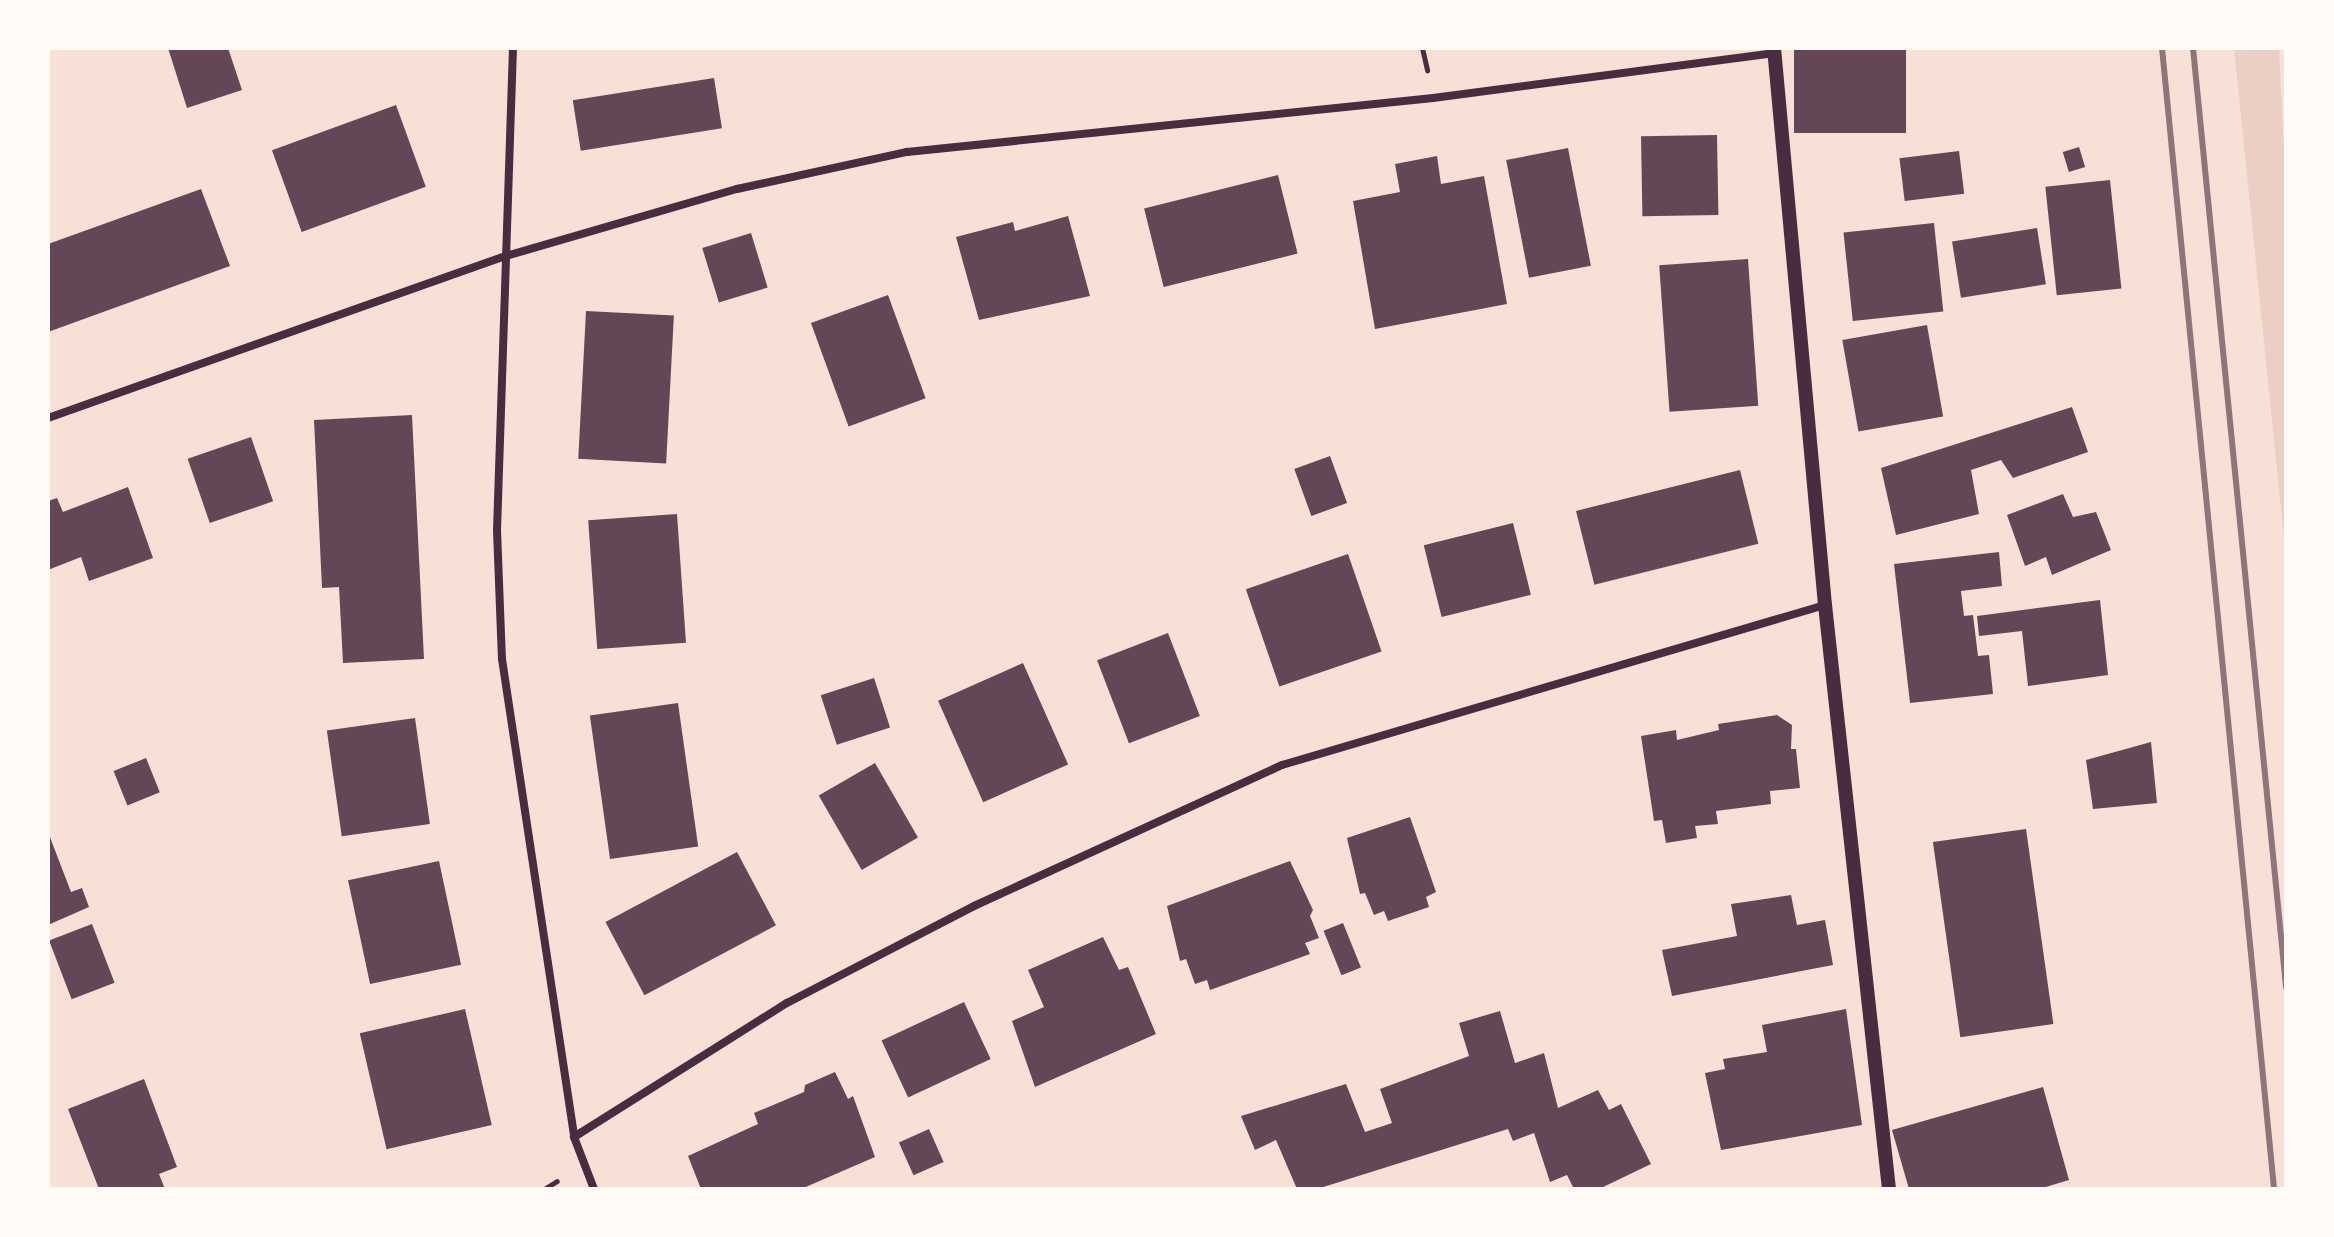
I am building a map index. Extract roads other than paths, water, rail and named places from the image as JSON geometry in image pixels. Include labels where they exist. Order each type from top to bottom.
[{"type":"street","points":[[513,48],[497,530],[502,659],[574,1137],[594,1189]]},
{"type":"street","points":[[48,418],[506,256],[737,189],[907,152],[1417,100],[1774,51],[1825,605],[1889,1189]]},
{"type":"street","points":[[574,1137],[787,1003],[974,906],[1282,765],[1825,605]]},
{"type":"railway","points":[[2162,48],[2274,1189]]},
{"type":"railway","points":[[2193,48],[2286,987]]}]
